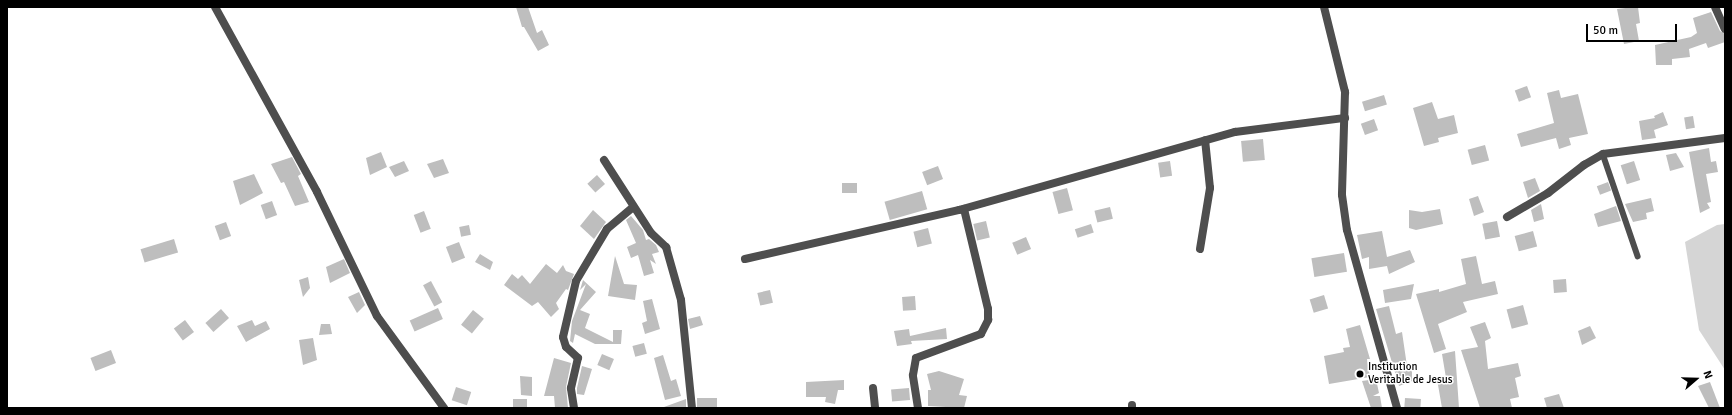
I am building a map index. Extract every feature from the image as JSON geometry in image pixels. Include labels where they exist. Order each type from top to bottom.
[{"type":"street","points":[[215,7],[317,192],[377,316],[444,408]]},
{"type":"street","points":[[1324,7],[1344,92],[1345,118],[1342,196],[1347,230],[1397,408]]},
{"type":"street","points":[[1715,7],[1725,29]]},
{"type":"street","points":[[745,259],[964,209],[1205,140],[1268,126],[1345,118]]},
{"type":"street","points":[[1507,217],[1548,193],[1603,154],[1725,138]]},
{"type":"street","points":[[1200,249],[1210,188],[1205,140]]},
{"type":"street","points":[[604,160],[651,234],[666,247],[681,300],[692,408]]},
{"type":"street","points":[[574,408],[571,388],[578,358],[576,354],[566,347],[563,337],[576,281],[607,229],[633,207]]},
{"type":"street","points":[[918,408],[913,375],[916,358],[981,334],[988,320],[964,209]]},
{"type":"street","points":[[873,388],[875,408]]},
{"type":"lane","points":[[1603,154],[1638,256]]},
{"type":"shaded area","points":[[1725,224],[1725,370],[1699,330],[1685,242],[1717,225]]},
{"type":"building","points":[[516,7],[528,7],[537,33],[542,30],[549,45],[538,51],[524,27],[522,27]]},
{"type":"building","points":[[1638,7],[1640,23],[1636,24],[1639,41],[1624,44],[1617,9]]},
{"type":"building","points":[[1711,12],[1720,31],[1725,34],[1725,42],[1708,48],[1706,43],[1689,49],[1690,57],[1672,59],[1672,65],[1656,65],[1655,45],[1691,37],[1697,33],[1693,18]]},
{"type":"building","points":[[1527,86],[1531,97],[1519,102],[1515,90]]},
{"type":"building","points":[[1559,90],[1561,98],[1578,94],[1588,134],[1569,138],[1571,145],[1559,149],[1556,138],[1521,147],[1517,134],[1554,123],[1547,93]]},
{"type":"building","points":[[1384,95],[1387,105],[1365,111],[1362,102]]},
{"type":"building","points":[[1432,102],[1438,119],[1454,115],[1458,133],[1438,138],[1439,142],[1424,146],[1413,108]]},
{"type":"building","points":[[1663,112],[1668,125],[1654,130],[1656,138],[1642,140],[1639,121],[1655,118],[1654,116]]},
{"type":"building","points":[[1693,116],[1695,128],[1686,129],[1684,117]]},
{"type":"building","points":[[1374,119],[1378,130],[1365,135],[1361,124]]},
{"type":"building","points":[[1263,139],[1265,160],[1243,162],[1241,141]]},
{"type":"building","points":[[1485,145],[1489,160],[1472,165],[1468,150]]},
{"type":"building","points":[[1709,148],[1711,162],[1716,161],[1718,172],[1706,174],[1711,202],[1707,203],[1710,208],[1700,213],[1689,152]]},
{"type":"building","points":[[381,152],[387,167],[370,175],[366,158]]},
{"type":"building","points":[[1676,153],[1684,167],[1670,171],[1666,155]]},
{"type":"building","points":[[292,157],[301,174],[298,176],[309,202],[295,206],[284,182],[281,183],[271,164]]},
{"type":"building","points":[[443,159],[449,173],[434,178],[427,164]]},
{"type":"building","points":[[404,161],[409,171],[395,177],[389,167]]},
{"type":"building","points":[[1170,161],[1172,176],[1160,178],[1158,163]]},
{"type":"building","points":[[1634,161],[1640,180],[1627,184],[1621,165]]},
{"type":"building","points":[[938,166],[943,179],[927,185],[922,172]]},
{"type":"building","points":[[254,174],[263,193],[240,205],[233,181]]},
{"type":"building","points":[[597,175],[605,184],[595,193],[587,184]]},
{"type":"building","points":[[1535,178],[1540,191],[1528,198],[1523,182]]},
{"type":"building","points":[[1608,182],[1611,190],[1600,195],[1597,186]]},
{"type":"building","points":[[842,183],[857,183],[857,193],[842,193]]},
{"type":"building","points":[[1067,188],[1073,210],[1058,214],[1053,192]]},
{"type":"building","points":[[922,191],[927,209],[890,220],[885,202]]},
{"type":"building","points":[[1478,196],[1484,212],[1474,216],[1469,199]]},
{"type":"building","points":[[1651,198],[1654,211],[1646,213],[1647,219],[1633,222],[1625,204]]},
{"type":"building","points":[[272,201],[277,215],[266,219],[261,205]]},
{"type":"building","points":[[1541,204],[1544,219],[1534,222],[1531,210]]},
{"type":"building","points":[[1616,206],[1621,221],[1598,227],[1594,214]]},
{"type":"building","points":[[1110,207],[1113,219],[1097,223],[1094,211]]},
{"type":"building","points":[[1440,209],[1443,224],[1416,230],[1409,228],[1409,210],[1422,212]]},
{"type":"building","points":[[593,210],[606,222],[594,239],[580,226]]},
{"type":"building","points":[[424,211],[431,229],[421,233],[414,215]]},
{"type":"building","points":[[631,216],[643,230],[646,240],[649,239],[656,245],[659,252],[652,254],[656,264],[650,260],[654,273],[644,276],[638,255],[631,258],[627,247],[636,243],[626,220]]},
{"type":"building","points":[[986,221],[990,238],[977,240],[973,224]]},
{"type":"building","points":[[1497,221],[1500,237],[1485,240],[1482,224]]},
{"type":"building","points":[[226,222],[231,236],[220,240],[215,226]]},
{"type":"building","points":[[1091,224],[1094,233],[1078,238],[1075,229]]},
{"type":"building","points":[[469,225],[471,235],[461,237],[459,227]]},
{"type":"building","points":[[928,228],[932,244],[917,247],[913,232]]},
{"type":"building","points":[[1382,231],[1387,257],[1410,250],[1415,262],[1389,274],[1387,266],[1369,269],[1369,257],[1362,259],[1357,235]]},
{"type":"building","points":[[1533,231],[1537,246],[1519,251],[1515,236]]},
{"type":"building","points":[[1026,237],[1031,249],[1017,255],[1012,243]]},
{"type":"building","points":[[174,239],[178,252],[145,263],[141,249]]},
{"type":"building","points":[[459,242],[465,258],[452,263],[446,247]]},
{"type":"building","points":[[1344,253],[1347,272],[1314,277],[1311,258]]},
{"type":"building","points":[[480,254],[493,262],[490,270],[475,262]]},
{"type":"building","points":[[615,256],[624,284],[637,285],[635,300],[608,296]]},
{"type":"building","points":[[1476,256],[1482,284],[1495,281],[1498,294],[1463,302],[1467,312],[1438,324],[1446,349],[1434,353],[1416,294],[1439,289],[1439,292],[1466,284],[1461,259]]},
{"type":"building","points":[[344,259],[350,273],[330,283],[326,267]]},
{"type":"building","points":[[546,264],[557,273],[563,265],[566,271],[574,274],[568,290],[566,289],[556,303],[559,309],[551,317],[538,302],[532,306],[504,285],[512,274],[518,279],[522,275],[530,284]]},
{"type":"building","points":[[308,277],[310,288],[303,297],[299,280]]},
{"type":"building","points":[[1566,279],[1567,292],[1554,293],[1553,280]]},
{"type":"building","points":[[583,280],[596,292],[580,310],[590,314],[585,328],[613,342],[613,330],[622,330],[621,344],[595,344],[575,334],[573,343],[570,341],[572,321],[586,284],[580,290]]},
{"type":"building","points":[[431,281],[442,302],[434,306],[423,285]]},
{"type":"building","points":[[1414,284],[1411,299],[1385,303],[1383,290]]},
{"type":"building","points":[[770,290],[773,303],[760,306],[757,293]]},
{"type":"building","points":[[359,292],[365,305],[357,313],[348,297]]},
{"type":"building","points":[[1324,295],[1328,308],[1314,313],[1310,299]]},
{"type":"building","points":[[915,296],[916,310],[903,311],[902,297]]},
{"type":"building","points":[[652,299],[660,329],[645,334],[642,323],[647,321],[643,301]]},
{"type":"building","points":[[1523,305],[1528,324],[1512,329],[1507,309]]},
{"type":"building","points":[[1389,306],[1396,334],[1402,332],[1407,366],[1412,365],[1412,381],[1399,386],[1376,309]]},
{"type":"building","points":[[438,308],[443,319],[415,332],[410,321]]},
{"type":"building","points":[[221,309],[229,318],[213,332],[205,323]]},
{"type":"building","points":[[473,310],[484,319],[472,334],[461,325]]},
{"type":"building","points":[[700,316],[703,325],[690,329],[688,319]]},
{"type":"building","points":[[185,320],[194,332],[183,340],[174,328]]},
{"type":"building","points":[[252,320],[255,326],[266,321],[270,329],[246,342],[237,326]]},
{"type":"building","points":[[1485,322],[1491,338],[1485,341],[1488,369],[1518,363],[1521,376],[1515,378],[1519,397],[1510,399],[1512,408],[1480,408],[1461,350],[1478,347],[1470,327]]},
{"type":"building","points":[[321,324],[330,324],[332,334],[319,335]]},
{"type":"building","points":[[1360,325],[1370,359],[1367,359],[1370,377],[1329,384],[1324,356],[1344,352],[1343,348],[1350,347],[1346,329]]},
{"type":"building","points":[[1590,326],[1596,338],[1582,345],[1578,331]]},
{"type":"building","points":[[946,328],[947,339],[911,341],[912,344],[897,346],[894,331],[909,329],[910,336]]},
{"type":"building","points":[[313,338],[317,360],[303,365],[299,340]]},
{"type":"building","points":[[644,343],[647,354],[635,357],[632,346]]},
{"type":"building","points":[[111,350],[116,363],[95,371],[90,358]]},
{"type":"building","points":[[1455,351],[1459,408],[1442,408],[1437,379],[1446,378],[1442,354]]},
{"type":"building","points":[[602,354],[614,359],[609,370],[597,365]]},
{"type":"building","points":[[663,355],[671,381],[676,379],[681,396],[665,400],[654,358]]},
{"type":"building","points":[[554,358],[571,363],[566,387],[568,408],[555,408],[554,396],[544,396]]},
{"type":"building","points":[[582,366],[592,369],[584,395],[577,394]]},
{"type":"building","points":[[939,371],[964,379],[959,395],[967,396],[964,408],[928,406],[928,390],[931,390],[927,374]]},
{"type":"building","points":[[520,376],[532,377],[532,396],[521,395]]},
{"type":"building","points":[[1376,379],[1379,393],[1373,396],[1380,396],[1382,408],[1371,408],[1362,381]]},
{"type":"building","points":[[844,380],[844,390],[838,390],[835,404],[825,402],[826,397],[806,397],[806,382]]},
{"type":"building","points":[[1710,382],[1720,408],[1709,408],[1698,386]]},
{"type":"building","points":[[456,387],[471,392],[467,405],[452,400]]},
{"type":"building","points":[[909,388],[910,400],[892,402],[891,390]]},
{"type":"building","points":[[1559,394],[1564,408],[1547,408],[1544,398]]},
{"type":"building","points":[[697,398],[717,398],[717,408],[697,408]]},
{"type":"building","points":[[1405,398],[1421,399],[1420,408],[1404,408]]},
{"type":"building","points":[[513,399],[527,399],[527,408],[513,408]]},
{"type":"building","points":[[686,399],[686,408],[664,408],[664,407]]},
{"type":"place","name":"Institution Veritable de Jesus","points":[[1360,374]]}]
